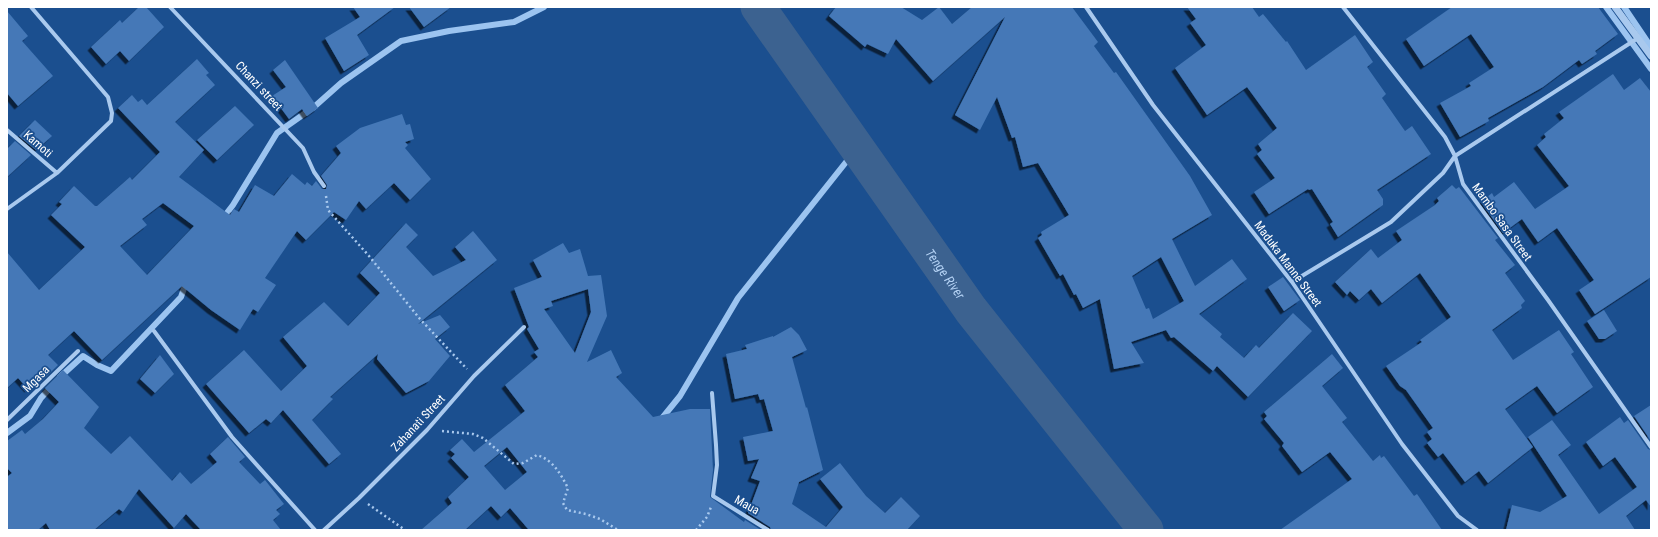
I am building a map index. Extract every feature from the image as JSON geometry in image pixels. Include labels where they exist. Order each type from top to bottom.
[{"type":"street","points":[[7,209],[57,173],[111,121],[112,113],[108,97],[31,7]]},
{"type":"street","name":"Chanzi street","points":[[170,7],[303,148],[314,172],[324,186]]},
{"type":"street","name":"Maduka Manne Street","points":[[1086,7],[1153,105],[1256,240],[1292,282],[1402,444],[1458,516],[1477,530]]},
{"type":"street","name":"Mambo Sasa Street","points":[[1343,7],[1445,137],[1455,156],[1463,184],[1548,300],[1651,447]]},
{"type":"street","points":[[1615,7],[1651,56]]},
{"type":"street","points":[[1292,282],[1391,222],[1443,173],[1455,156],[1638,38]]},
{"type":"street","name":"Kamoti","points":[[7,130],[57,173]]},
{"type":"street","name":"Zahanati Street","points":[[324,530],[359,498],[427,430],[474,376],[524,327]]},
{"type":"street","points":[[154,331],[232,437],[315,530]]},
{"type":"street","name":"Mgasa","points":[[7,420],[78,350]]},
{"type":"street","points":[[712,393],[716,445],[716,465],[712,494],[714,498]]},
{"type":"street","name":"Maua","points":[[714,498],[766,527],[768,530]]},
{"type":"path","points":[[324,186],[328,210],[370,256],[420,319],[474,376]]},
{"type":"path","points":[[427,430],[473,434],[483,438],[514,464],[523,463],[537,455],[550,460],[555,465],[568,488],[562,503],[567,510],[600,519],[618,530]]},
{"type":"path","points":[[359,498],[405,530]]},
{"type":"path","points":[[696,530],[708,516],[714,498]]},
{"type":"building","points":[[139,7],[146,7],[164,27],[129,61],[120,51],[106,64],[91,47],[120,20],[122,23]]},
{"type":"building","points":[[353,7],[395,7],[357,35],[369,55],[344,71],[325,38],[360,17]]},
{"type":"building","points":[[409,7],[451,7],[424,27]]},
{"type":"building","points":[[836,7],[901,7],[922,20],[939,7],[952,24],[972,7],[1072,7],[1098,42],[1094,46],[1114,73],[1116,72],[1190,176],[1212,215],[1172,239],[1195,286],[1232,259],[1247,279],[1199,314],[1222,334],[1220,337],[1244,358],[1256,345],[1259,348],[1293,313],[1312,331],[1248,397],[1217,366],[1213,371],[1174,337],[1171,338],[1166,330],[1131,342],[1144,363],[1114,369],[1100,299],[1083,308],[1063,274],[1060,276],[1038,238],[1042,235],[1041,232],[1069,215],[1038,163],[1023,167],[1015,137],[1012,138],[997,97],[980,130],[955,115],[1005,17],[933,81],[896,39],[888,54],[867,44],[865,47],[829,16]],"holes":[[[1161,257],[1184,301],[1153,319],[1149,308],[1146,309],[1132,276]]]},
{"type":"building","points":[[1187,7],[1252,7],[1259,17],[1263,14],[1286,42],[1287,41],[1306,70],[1355,35],[1373,62],[1367,67],[1386,94],[1382,98],[1405,131],[1412,126],[1431,154],[1377,190],[1383,199],[1383,205],[1338,237],[1330,224],[1333,222],[1312,189],[1308,189],[1269,214],[1254,192],[1275,178],[1257,154],[1262,150],[1258,144],[1277,128],[1247,87],[1207,115],[1175,68],[1206,45],[1190,23],[1196,19]]},
{"type":"building","points":[[1452,7],[1598,7],[1618,34],[1595,51],[1597,54],[1582,64],[1579,60],[1543,87],[1488,118],[1489,121],[1460,137],[1440,103],[1471,86],[1469,83],[1494,67],[1471,34],[1424,66],[1406,39]]},
{"type":"building","points":[[7,11],[28,36],[22,41],[53,76],[18,106],[7,93]]},
{"type":"building","points":[[197,59],[209,73],[206,75],[215,85],[175,122],[204,150],[179,177],[230,215],[234,209],[239,212],[255,185],[274,196],[292,174],[305,185],[307,182],[312,186],[316,181],[322,189],[326,189],[327,185],[321,176],[341,153],[336,146],[360,128],[402,114],[406,125],[410,124],[414,139],[405,142],[408,145],[405,148],[431,179],[410,200],[394,183],[366,209],[359,201],[346,220],[334,212],[306,240],[297,231],[265,278],[276,285],[258,312],[253,309],[240,330],[211,310],[182,286],[102,360],[74,331],[48,355],[58,365],[40,383],[37,381],[28,389],[18,378],[7,388],[7,252],[39,290],[85,247],[51,215],[62,204],[59,202],[74,186],[95,206],[97,206],[130,177],[132,180],[160,152],[118,108],[132,95],[138,102],[142,99],[147,105]],"holes":[[[163,203],[194,226],[147,275],[120,246],[147,225],[142,219]]]},
{"type":"building","points":[[285,60],[318,108],[307,116],[302,109],[289,119],[272,96],[286,87],[273,70]]},
{"type":"building","points":[[1613,74],[1624,90],[1640,78],[1651,92],[1651,277],[1595,314],[1579,290],[1594,280],[1557,228],[1538,242],[1522,219],[1503,233],[1481,202],[1492,193],[1494,197],[1514,182],[1535,209],[1569,186],[1537,145],[1546,137],[1544,134],[1564,118],[1559,112]]},
{"type":"building","points":[[235,106],[254,125],[217,160],[197,140]]},
{"type":"building","points":[[35,120],[52,136],[36,150],[19,136]]},
{"type":"building","points":[[15,141],[31,155],[7,177],[7,149]]},
{"type":"building","points":[[1452,185],[1456,189],[1459,187],[1498,238],[1495,240],[1515,265],[1505,273],[1525,301],[1521,305],[1522,308],[1492,330],[1513,360],[1559,330],[1574,352],[1571,354],[1593,387],[1557,413],[1537,386],[1505,409],[1533,447],[1488,483],[1479,471],[1465,482],[1443,453],[1438,457],[1427,443],[1432,439],[1427,432],[1433,428],[1406,390],[1400,386],[1386,366],[1422,342],[1420,340],[1451,317],[1420,273],[1382,303],[1371,289],[1359,300],[1350,291],[1347,295],[1335,282],[1371,249],[1378,258],[1402,240],[1396,231],[1435,205],[1439,201],[1437,198]]},
{"type":"building","points":[[406,223],[418,235],[406,247],[433,276],[466,260],[455,247],[473,231],[497,260],[418,324],[440,315],[450,327],[435,339],[450,356],[429,381],[406,393],[377,359],[378,354],[330,397],[333,399],[312,420],[341,454],[329,464],[283,410],[271,423],[266,419],[249,433],[206,384],[244,350],[281,391],[307,366],[283,337],[324,302],[348,326],[380,293],[360,273]]},
{"type":"building","points":[[563,243],[569,253],[580,249],[588,276],[601,275],[607,316],[587,362],[611,350],[622,373],[616,377],[653,417],[690,409],[710,409],[713,470],[710,497],[744,522],[745,520],[761,530],[529,530],[510,508],[501,517],[491,506],[465,530],[421,530],[452,503],[448,497],[469,477],[451,458],[455,454],[450,450],[462,439],[474,452],[525,411],[505,385],[538,357],[534,352],[539,349],[527,329],[529,327],[514,288],[542,277],[533,260]],"holes":[[[588,289],[591,312],[575,353],[544,309],[553,306],[551,301]],[[507,447],[527,472],[505,490],[484,466]]]},
{"type":"building","points":[[1283,277],[1300,300],[1284,311],[1268,287]]},
{"type":"building","points":[[1604,310],[1617,331],[1605,339],[1599,339],[1587,321]]},
{"type":"building","points":[[791,327],[799,335],[807,350],[792,357],[806,408],[807,407],[823,470],[799,482],[792,504],[826,527],[843,507],[820,479],[840,463],[866,496],[885,513],[901,497],[920,516],[907,530],[771,530],[770,527],[748,513],[760,481],[751,478],[759,459],[748,461],[743,437],[773,431],[764,399],[760,400],[758,394],[735,399],[726,354],[747,349],[745,345],[773,337]]},
{"type":"building","points":[[1332,354],[1343,368],[1322,386],[1347,418],[1342,422],[1373,461],[1380,455],[1381,458],[1384,456],[1414,496],[1417,494],[1442,530],[1280,530],[1352,479],[1330,452],[1302,472],[1282,446],[1284,443],[1264,419],[1267,416],[1264,412]]},
{"type":"building","points":[[160,355],[174,374],[155,393],[140,379]]},
{"type":"building","points":[[63,370],[99,407],[84,428],[111,454],[130,436],[172,481],[180,472],[191,484],[217,462],[210,454],[228,437],[245,457],[239,462],[260,484],[265,480],[284,504],[276,510],[280,514],[273,520],[281,530],[201,530],[186,514],[174,528],[139,489],[123,512],[119,509],[94,530],[50,530],[46,523],[38,530],[7,530],[7,477],[12,473],[7,468],[7,441],[22,430],[25,434],[43,419],[59,402],[45,388]]},
{"type":"building","points":[[1651,405],[1651,441],[1634,416]]},
{"type":"building","points":[[1620,417],[1624,423],[1628,420],[1648,449],[1651,450],[1651,507],[1646,500],[1626,516],[1635,530],[1506,530],[1512,505],[1540,512],[1567,496],[1528,437],[1552,420],[1571,445],[1558,455],[1599,514],[1637,487],[1615,457],[1603,466],[1586,442]]},
{"type":"waterway","points":[[223,218],[233,205],[277,133],[314,107],[341,83],[401,41],[449,31],[514,22],[544,7]]},
{"type":"waterway","name":"Tenge River","points":[[758,7],[971,310],[1146,530]]},
{"type":"waterway","points":[[1606,7],[1651,69]]},
{"type":"waterway","points":[[1624,7],[1651,47]]},
{"type":"waterway","points":[[664,421],[663,417],[680,396],[738,298],[858,147]]},
{"type":"waterway","points":[[60,377],[83,356],[97,365],[111,371],[181,297],[187,280]]},
{"type":"waterway","points":[[7,433],[30,416],[41,398],[52,386]]}]
